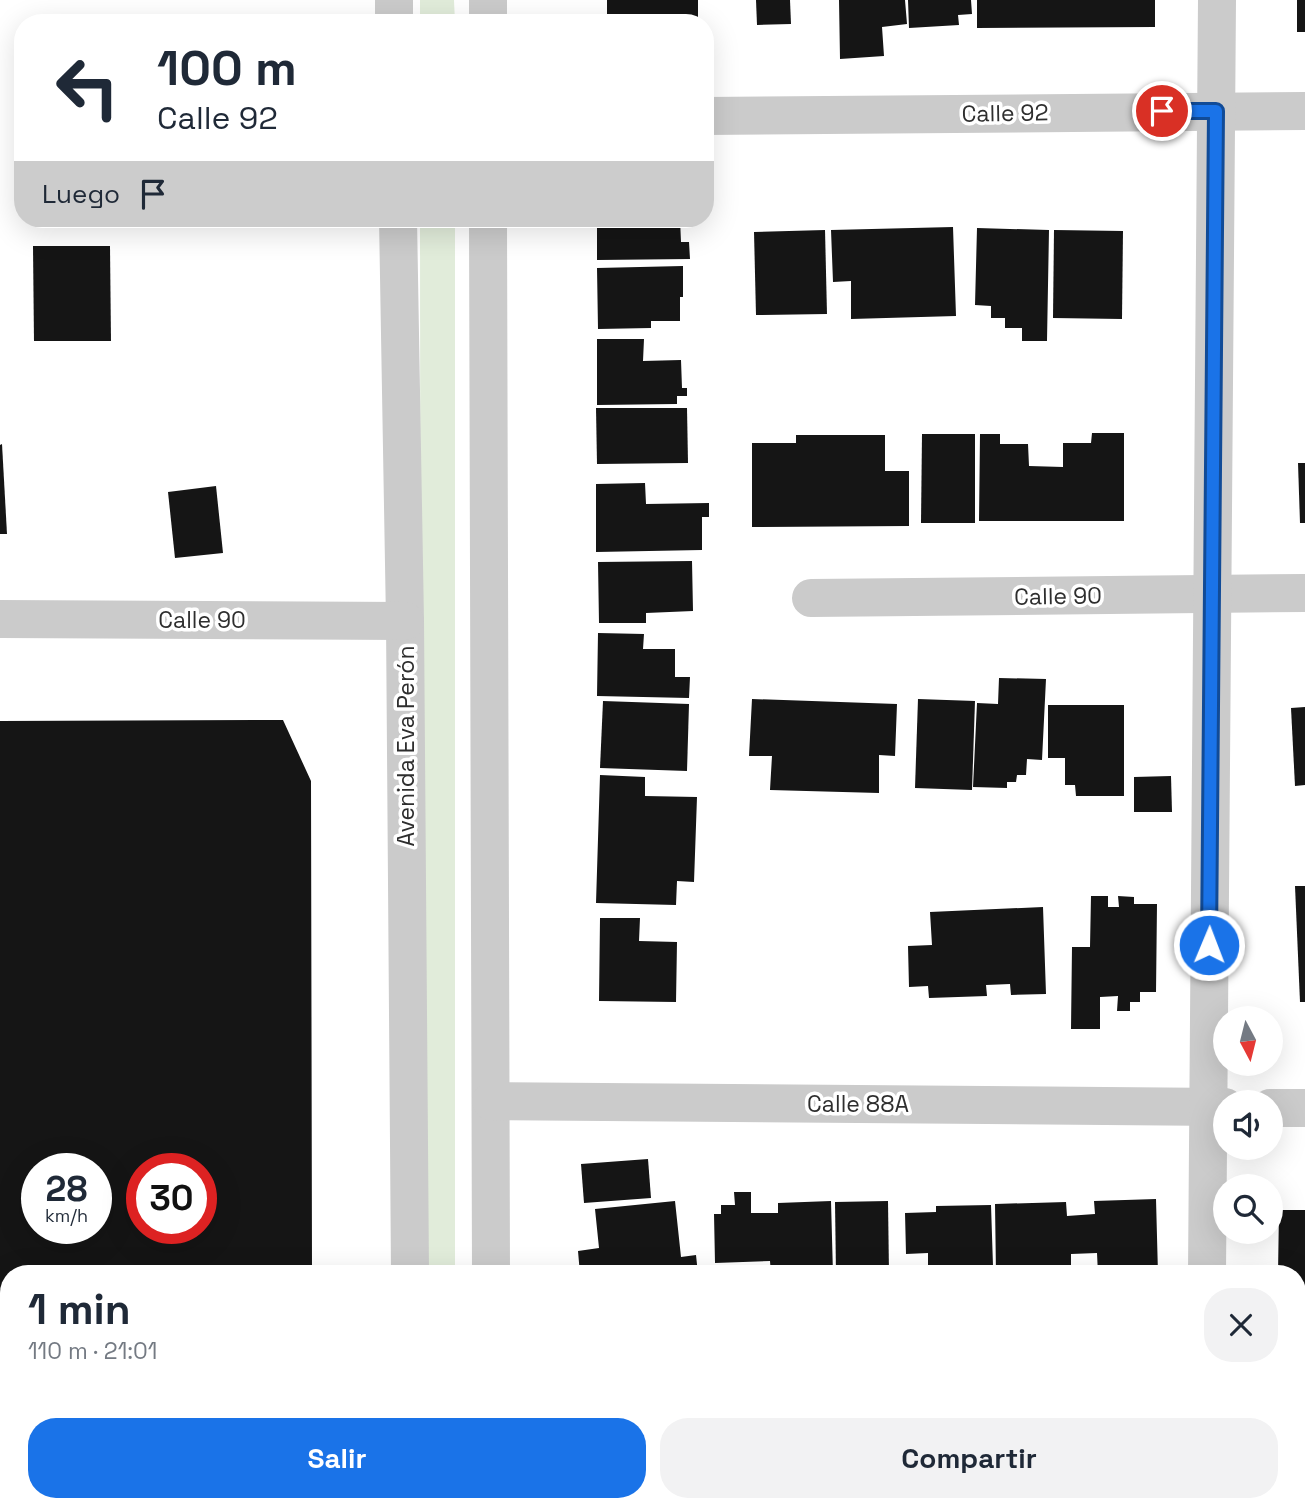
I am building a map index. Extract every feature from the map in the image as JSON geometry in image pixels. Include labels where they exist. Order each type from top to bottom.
[{"type":"street","points":[[1217,0],[1212,594],[1217,1090]]},
{"type":"street","name":"Calle 92","points":[[714,116],[1305,111]]},
{"type":"street","name":"Avenida Eva Perón","points":[[398,228],[405,621],[410,1265]]},
{"type":"street","points":[[488,228],[491,1265]]},
{"type":"street","name":"Calle 90","points":[[811,598],[1305,593]]},
{"type":"street","name":"Calle 90","points":[[0,619],[405,621]]},
{"type":"street","name":"Calle 88A","points":[[491,1101],[1213,1107]]},
{"type":"street","points":[[1283,1108],[1305,1108]]},
{"type":"street","points":[[1208,1265],[1214,1160]]},
{"type":"green space","points":[[420,0],[454,0],[455,14],[420,14]]},
{"type":"green space","points":[[420,228],[455,228],[455,1265],[421,1265]]},
{"type":"building","points":[[607,0],[698,0],[698,14],[607,14]]},
{"type":"building","points":[[756,0],[790,0],[791,24],[757,25]]},
{"type":"building","points":[[839,0],[905,0],[907,24],[882,27],[884,56],[840,59]]},
{"type":"building","points":[[908,0],[971,0],[972,14],[958,15],[959,25],[909,28]]},
{"type":"building","points":[[977,0],[1155,0],[1155,27],[977,28]]},
{"type":"building","points":[[1297,0],[1305,0],[1305,32],[1297,32]]},
{"type":"building","points":[[953,227],[956,316],[851,319],[851,281],[833,282],[831,230]]},
{"type":"building","points":[[597,228],[680,228],[681,242],[689,242],[690,259],[597,260]]},
{"type":"building","points":[[977,228],[1049,230],[1047,341],[1022,341],[1022,328],[1005,328],[1005,318],[991,318],[991,306],[975,305]]},
{"type":"building","points":[[825,230],[827,314],[756,315],[754,232]]},
{"type":"building","points":[[1054,230],[1123,231],[1122,319],[1053,318]]},
{"type":"building","points":[[33,246],[110,246],[111,341],[34,341]]},
{"type":"building","points":[[683,266],[680,321],[651,321],[651,328],[598,329],[597,268]]},
{"type":"building","points":[[597,339],[644,339],[643,361],[681,360],[682,388],[687,388],[687,396],[677,396],[677,404],[597,405]]},
{"type":"building","points":[[596,408],[687,408],[688,463],[597,464]]},
{"type":"building","points":[[1092,433],[1124,433],[1124,521],[979,521],[980,434],[1000,434],[1000,444],[1028,444],[1029,466],[1063,467],[1063,443],[1091,443]]},
{"type":"building","points":[[922,434],[975,434],[975,523],[921,523]]},
{"type":"building","points":[[796,435],[885,435],[885,471],[909,471],[909,526],[752,527],[752,443],[796,443]]},
{"type":"building","points":[[2,444],[7,534],[0,534]]},
{"type":"building","points":[[1298,463],[1305,463],[1305,523],[1300,523]]},
{"type":"building","points":[[645,483],[646,504],[709,503],[709,517],[702,517],[702,550],[596,552],[596,484]]},
{"type":"building","points":[[216,486],[223,553],[175,558],[168,492]]},
{"type":"building","points":[[692,561],[693,611],[646,613],[646,623],[599,623],[598,562]]},
{"type":"building","points":[[598,633],[644,634],[643,649],[675,649],[675,677],[690,677],[689,698],[597,696]]},
{"type":"building","points":[[999,678],[1046,679],[1042,760],[1027,759],[1026,775],[1017,775],[1016,782],[1007,782],[1007,788],[973,787],[977,703],[998,704]]},
{"type":"building","points":[[752,699],[897,704],[895,756],[879,755],[879,793],[770,790],[772,756],[749,756]]},
{"type":"building","points":[[918,699],[975,701],[972,790],[915,788]]},
{"type":"building","points":[[603,701],[689,704],[687,771],[600,768]]},
{"type":"building","points":[[1048,705],[1124,705],[1124,796],[1076,796],[1075,785],[1065,785],[1065,758],[1048,758]]},
{"type":"building","points":[[1305,707],[1305,785],[1295,786],[1291,708]]},
{"type":"building","points":[[283,720],[311,781],[312,1265],[0,1265],[0,721]]},
{"type":"building","points":[[600,775],[645,777],[645,796],[697,797],[694,882],[677,881],[676,905],[596,903]]},
{"type":"building","points":[[1171,776],[1172,812],[1134,812],[1134,777]]},
{"type":"building","points":[[1295,886],[1305,886],[1305,1002],[1300,1002]]},
{"type":"building","points":[[1091,896],[1108,896],[1108,907],[1119,907],[1118,896],[1134,897],[1134,904],[1157,904],[1156,992],[1140,992],[1140,1002],[1130,1002],[1130,1011],[1117,1011],[1118,996],[1100,997],[1100,1029],[1071,1029],[1072,947],[1090,947]]},
{"type":"building","points":[[1043,907],[1046,994],[1011,995],[1010,984],[986,985],[987,996],[929,998],[928,986],[909,987],[908,946],[932,945],[930,912]]},
{"type":"building","points":[[600,918],[640,918],[639,941],[677,942],[676,1002],[599,1001]]},
{"type":"building","points":[[648,1159],[651,1198],[584,1203],[581,1164]]},
{"type":"building","points":[[734,1192],[751,1192],[751,1213],[778,1213],[778,1203],[831,1201],[833,1265],[770,1265],[770,1261],[715,1263],[714,1214],[721,1214],[721,1205],[735,1205]]},
{"type":"building","points":[[1156,1199],[1158,1265],[1098,1265],[1097,1253],[1071,1254],[1071,1265],[996,1265],[995,1204],[1066,1202],[1067,1216],[1095,1214],[1094,1201]]},
{"type":"building","points":[[675,1201],[681,1257],[696,1255],[697,1265],[579,1265],[578,1251],[599,1248],[595,1209]]},
{"type":"building","points":[[888,1201],[889,1265],[836,1265],[835,1202]]},
{"type":"building","points":[[991,1205],[993,1265],[928,1265],[928,1253],[906,1254],[905,1213],[936,1212],[936,1206]]},
{"type":"building","points":[[1283,1210],[1305,1210],[1305,1265],[1278,1265],[1278,1244],[1283,1244]]},
{"type":"route","points":[[1162,111],[1216,111],[1209,945]]}]
